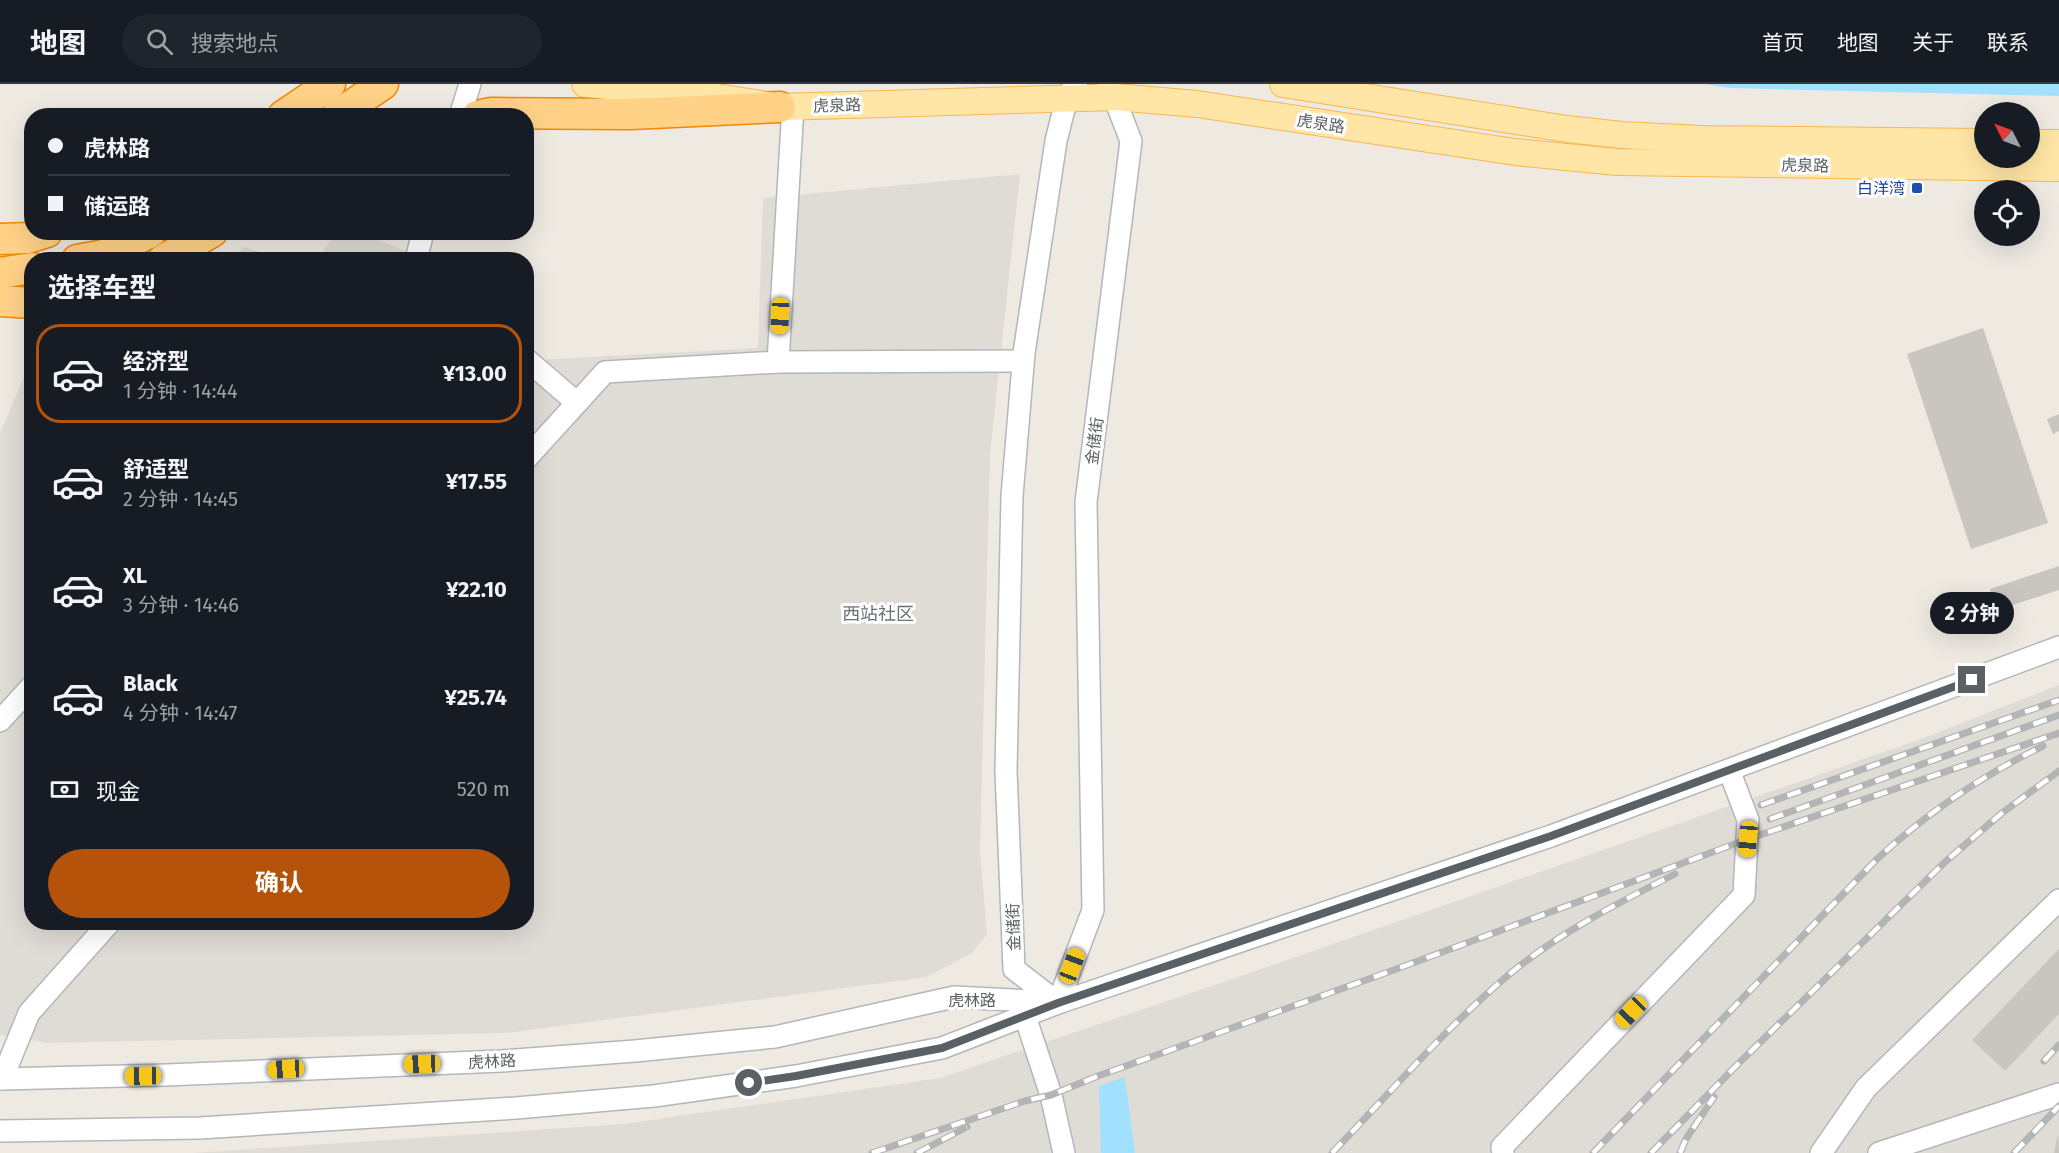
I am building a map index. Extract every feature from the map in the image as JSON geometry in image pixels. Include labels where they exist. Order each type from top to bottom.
[{"type":"highway","points":[[295,108],[330,84]]},
{"type":"highway","points":[[348,108],[383,84]]},
{"type":"highway","points":[[534,113],[631,114],[786,106]]},
{"type":"highway","points":[[0,239],[24,238]]},
{"type":"highway","points":[[110,252],[135,240]]},
{"type":"highway","points":[[177,252],[198,240]]},
{"type":"highway","points":[[0,273],[24,269]]},
{"type":"highway","points":[[0,301],[24,302]]},
{"type":"main road","name":"虎泉路","points":[[585,84],[697,94],[786,106],[1071,91],[1113,91],[1515,152],[1617,162],[2059,168]]},
{"type":"main road","name":"虎泉路","points":[[1283,84],[1567,129],[1622,135],[1701,139],[1974,142]]},
{"type":"main road","points":[[2040,142],[2059,143]]},
{"type":"street","points":[[462,108],[470,84]]},
{"type":"street","name":"金储街","points":[[1071,91],[1056,141],[1023,361],[1012,496],[1006,771],[1014,969],[1058,1003],[1093,910],[1086,502],[1131,141],[1113,91]]},
{"type":"street","points":[[778,362],[786,106]]},
{"type":"street","points":[[534,450],[605,372],[778,362],[1023,361]]},
{"type":"street","points":[[534,366],[577,403]]},
{"type":"street","points":[[1058,1003],[1551,836],[2059,647]]},
{"type":"street","points":[[0,721],[24,695]]},
{"type":"street","points":[[1503,1153],[1502,1147],[1744,895],[1748,820],[1729,770]]},
{"type":"street","points":[[1821,1153],[1866,1088],[2059,900]]},
{"type":"street","points":[[1,1078],[29,1013],[103,930]]},
{"type":"street","name":"虎林路","points":[[1,1078],[167,1075],[535,1059],[775,1037],[954,997],[1058,1003]]},
{"type":"street","name":"虎林路","points":[[0,1131],[200,1128],[516,1108],[654,1096],[796,1076],[942,1048],[1058,1003]]},
{"type":"street","points":[[1025,1016],[1052,1095],[1064,1153]]},
{"type":"street","points":[[1879,1153],[2059,1094]]},
{"type":"shaded area","points":[[1020,174],[990,454],[980,851],[987,934],[972,953],[927,977],[507,1033],[47,1043],[0,1035],[0,433],[24,377],[24,930],[534,930],[534,359],[758,348],[763,198]]},
{"type":"shaded area","points":[[331,240],[378,240],[408,252],[322,252]]},
{"type":"shaded area","points":[[244,247],[259,252],[239,252]]},
{"type":"shaded area","points":[[2059,685],[2059,1153],[192,1153],[624,1124],[940,1078],[1253,972],[1921,739]]},
{"type":"water","points":[[1704,84],[2059,84],[2059,96],[1731,88]]},
{"type":"water","points":[[1125,1077],[1135,1153],[1101,1153],[1099,1086]]},
{"type":"building","points":[[1983,328],[2048,523],[1971,549],[1907,354]]},
{"type":"building","points":[[2059,414],[2059,431],[2053,434],[2047,419]]},
{"type":"building","points":[[2059,566],[2059,590],[1997,610],[1990,589]]},
{"type":"building","points":[[2059,949],[2059,1014],[2005,1071],[1972,1040]]},
{"type":"building","points":[[2058,1134],[2059,1153],[2054,1153]]},
{"type":"railway","points":[[1761,805],[2059,700]]},
{"type":"railway","points":[[1770,819],[2059,715]]},
{"type":"railway","points":[[872,1153],[1025,1101],[1051,1095],[1748,839],[2059,733]]},
{"type":"railway","points":[[1593,1153],[1877,859],[1955,796],[2043,746]]},
{"type":"railway","points":[[1651,1153],[1738,1064],[1946,861],[2002,813],[2059,771]]},
{"type":"railway","points":[[1332,1153],[1442,1037],[1512,972],[1570,931],[1675,874]]},
{"type":"railway","points":[[2044,1061],[2059,1045]]},
{"type":"railway","points":[[1680,1153],[1686,1139],[1714,1097]]},
{"type":"railway","points":[[2014,1153],[2059,1106]]},
{"type":"railway","points":[[917,1153],[967,1127]]},
{"type":"place","name":"白洋湾","points":[[1917,188]]},
{"type":"district","name":"西站社区","points":[[878,614]]},
{"type":"route","points":[[749,1083],[942,1048],[1058,1003],[1551,836],[1972,680]]}]
